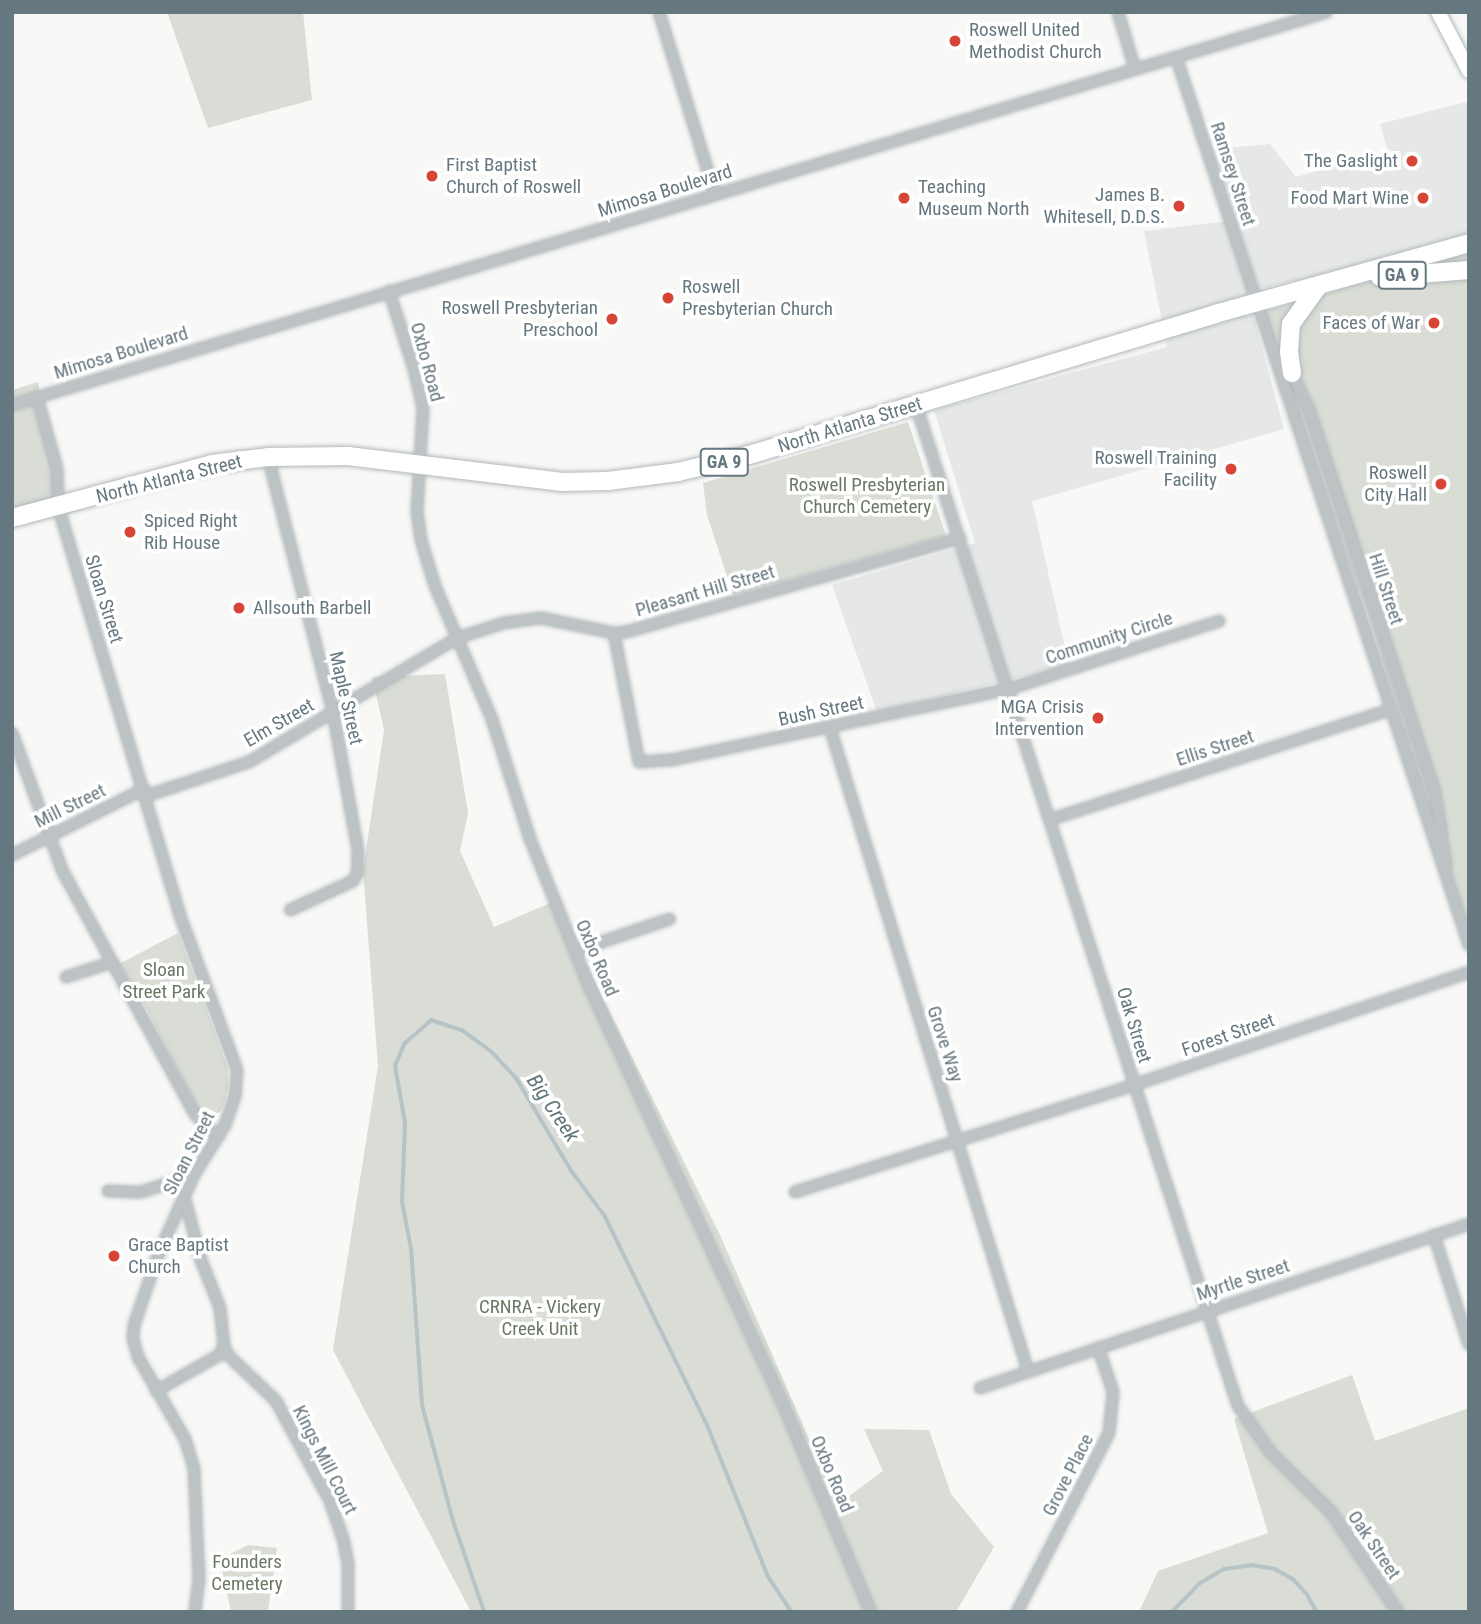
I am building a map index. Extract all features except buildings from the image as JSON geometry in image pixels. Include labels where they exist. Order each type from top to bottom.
[{"type":"highway","name":"North Atlanta Street","points":[[12,518],[212,464],[268,457],[348,456],[562,482],[654,476],[724,462],[1258,302],[1469,243]]},
{"type":"highway","name":"GA 9","points":[[1327,283],[1469,270]]},
{"type":"highway","points":[[1292,373],[1289,352],[1291,324],[1327,283]]},
{"type":"main road","points":[[1438,12],[1469,71]]},
{"type":"street","points":[[659,12],[715,194]]},
{"type":"street","points":[[1118,12],[1135,69]]},
{"type":"street","name":"Mimosa Boulevard","points":[[12,404],[1328,12]]},
{"type":"street","name":"Ramsey Street","points":[[1176,57],[1258,302]]},
{"type":"street","name":"Oxbo Road","points":[[389,291],[414,369],[423,408],[417,500],[421,540],[435,586],[492,719],[530,839],[575,951],[783,1404],[871,1612]]},
{"type":"street","name":"Hill Street","points":[[1258,302],[1436,850],[1446,869]]},
{"type":"street","name":"Hill Street","points":[[1267,327],[1310,412],[1432,783],[1446,869],[1469,945]]},
{"type":"street","name":"Sloan Street","points":[[37,397],[57,468],[58,506],[182,924],[237,1070],[235,1096],[218,1138],[194,1175],[158,1255],[134,1325],[135,1348],[156,1391],[185,1439],[194,1469],[199,1579],[195,1612]]},
{"type":"street","name":"Oak Street","points":[[916,405],[1052,819],[1205,1311],[1238,1406],[1249,1425],[1272,1453],[1331,1512],[1398,1612]]},
{"type":"street","name":"Maple Street","points":[[268,457],[333,712],[358,839],[357,874],[353,881],[290,910]]},
{"type":"street","name":"Pleasant Hill Street","points":[[457,638],[504,622],[541,618],[614,633],[960,538]]},
{"type":"street","name":"Community Circle","points":[[1009,689],[1219,621]]},
{"type":"street","name":"Bush Street","points":[[614,633],[639,762],[660,762],[1009,689]]},
{"type":"street","name":"Elm Street","points":[[145,792],[249,762],[457,638]]},
{"type":"street","name":"Ellis Street","points":[[1052,819],[1390,710]]},
{"type":"street","name":"Grove Way","points":[[830,728],[895,949],[958,1141],[1028,1371]]},
{"type":"street","points":[[12,733],[63,872],[195,1114],[218,1138]]},
{"type":"street","name":"Mill Street","points":[[12,855],[145,792]]},
{"type":"street","points":[[575,951],[670,919]]},
{"type":"street","points":[[66,977],[113,962]]},
{"type":"street","name":"Forest Street","points":[[795,1192],[1134,1085],[1469,972]]},
{"type":"street","points":[[108,1191],[141,1192],[194,1175]]},
{"type":"street","points":[[156,1391],[219,1355],[224,1346],[220,1308],[201,1260],[185,1200]]},
{"type":"street","name":"Myrtle Street","points":[[980,1388],[1469,1224]]},
{"type":"street","points":[[1434,1235],[1469,1345]]},
{"type":"street","name":"Kings Mill Court","points":[[224,1346],[229,1355],[276,1401],[330,1501],[343,1538],[348,1563],[348,1612]]},
{"type":"street","name":"Grove Place","points":[[1017,1612],[1109,1433],[1113,1392],[1098,1347]]},
{"type":"shaded area","points":[[1469,101],[1469,240],[1247,292],[1284,429],[1032,501],[1069,665],[877,712],[832,585],[975,543],[934,410],[1167,347],[1144,231],[1237,220],[1214,149],[1270,144],[1296,177],[1388,151],[1380,124]]},
{"type":"green space","points":[[167,12],[303,12],[312,100],[208,128]]},
{"type":"green space","points":[[1469,251],[1469,945],[1374,633],[1262,312]]},
{"type":"green space","points":[[38,382],[58,506],[12,521],[12,390]]},
{"type":"green space","name":"Roswell Presbyterian Church Cemetery","points":[[908,422],[946,536],[733,595],[707,515],[703,483]]},
{"type":"green space","name":"CRNRA - Vickery Creek Unit","points":[[445,674],[468,813],[460,851],[494,927],[555,901],[720,1235],[834,1496],[841,1502],[883,1471],[864,1429],[929,1430],[951,1494],[994,1547],[956,1612],[471,1612],[333,1350],[378,1066],[363,870],[384,730],[372,677]]},
{"type":"green space","name":"Sloan Street Park","points":[[178,933],[228,1068],[228,1089],[224,1105],[220,1112],[213,1115],[204,1115],[198,1110],[146,1008],[119,964]]},
{"type":"green space","points":[[1352,1375],[1375,1441],[1469,1408],[1469,1612],[1139,1612],[1158,1571],[1268,1533],[1234,1419]]},
{"type":"green space","name":"Founders Cemetery","points":[[248,1545],[277,1548],[268,1612],[231,1612],[220,1559]]},
{"type":"waterway","name":"Big Creek","points":[[484,1612],[453,1521],[422,1405],[411,1249],[402,1202],[405,1123],[395,1066],[405,1043],[431,1020],[462,1030],[492,1052],[517,1079],[571,1170],[605,1216],[707,1424],[768,1576],[792,1612]]},
{"type":"waterway","points":[[1172,1612],[1200,1583],[1224,1569],[1251,1565],[1275,1569],[1293,1579],[1307,1594],[1317,1612]]},
{"type":"place","name":"Roswell United Methodist Church","points":[[955,41]]},
{"type":"place","name":"The Gaslight","points":[[1412,161]]},
{"type":"place","name":"First Baptist Church of Roswell","points":[[432,176]]},
{"type":"place","name":"Teaching Museum North","points":[[904,198]]},
{"type":"place","name":"Food Mart Wine","points":[[1423,198]]},
{"type":"place","name":"James B. Whitesell, D.D.S.","points":[[1179,206]]},
{"type":"place","name":"Roswell Presbyterian Church","points":[[668,298]]},
{"type":"place","name":"Roswell Presbyterian Preschool","points":[[612,319]]},
{"type":"place","name":"Faces of War","points":[[1434,323]]},
{"type":"place","name":"Roswell Training Facility","points":[[1231,469]]},
{"type":"place","name":"Roswell City Hall","points":[[1441,484]]},
{"type":"place","name":"Spiced Right Rib House","points":[[130,532]]},
{"type":"place","name":"Allsouth Barbell","points":[[239,608]]},
{"type":"place","name":"MGA Crisis Intervention","points":[[1098,718]]},
{"type":"place","name":"Grace Baptist Church","points":[[114,1256]]}]
